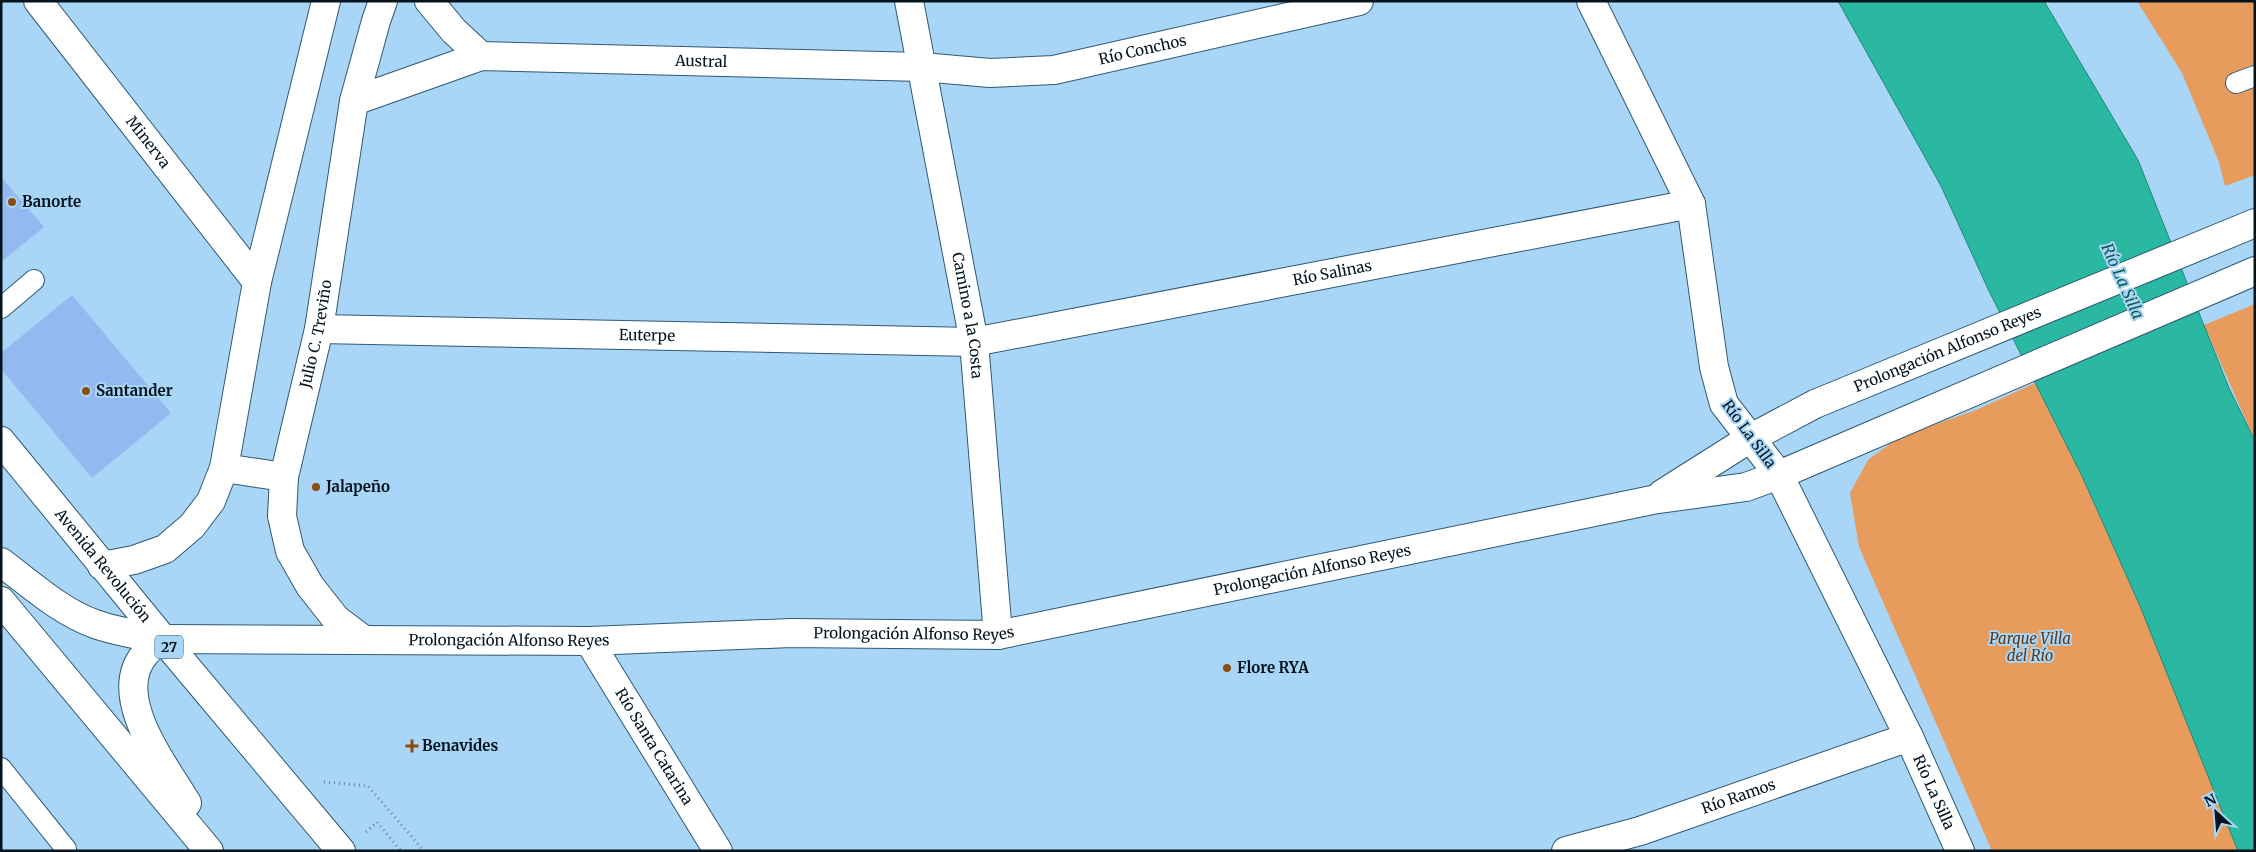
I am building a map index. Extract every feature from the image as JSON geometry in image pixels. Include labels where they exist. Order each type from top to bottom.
[{"type":"street","name":"Minerva","points":[[38,1],[257,282]]},
{"type":"street","points":[[102,566],[134,560],[165,549],[192,526],[210,501],[224,468],[257,282],[326,1]]},
{"type":"street","name":"Julio C. Treviño","points":[[364,640],[336,620],[310,586],[290,550],[282,516],[284,477],[319,329],[354,101],[383,1]]},
{"type":"street","points":[[429,1],[454,31],[481,56]]},
{"type":"street","name":"Camino a la Costa","points":[[909,1],[974,342],[998,635]]},
{"type":"street","name":"Río Conchos","points":[[922,67],[990,73],[1054,70],[1359,1]]},
{"type":"street","name":"Río La Silla","points":[[1591,1],[1691,204],[1714,367],[1724,404],[1779,475],[1909,737],[1960,851]]},
{"type":"street","name":"Austral","points":[[354,101],[481,56],[922,67]]},
{"type":"street","name":"Río Salinas","points":[[974,342],[1691,204]]},
{"type":"street","name":"Prolongación Alfonso Reyes","points":[[1652,500],[1750,439],[1815,404],[2255,223]]},
{"type":"street","name":"Prolongación Alfonso Reyes","points":[[1,562],[74,614],[93,624],[112,630],[163,639],[589,641],[791,632],[998,635],[1652,500],[1746,487],[1779,475],[2255,271]]},
{"type":"street","name":"Euterpe","points":[[319,329],[974,342]]},
{"type":"street","name":"Avenida Revolución","points":[[1,441],[102,566],[341,851]]},
{"type":"street","points":[[224,468],[284,477]]},
{"type":"street","points":[[1,600],[209,851]]},
{"type":"street","points":[[163,639],[145,654],[136,671],[133,691],[136,709],[146,733],[215,851]]},
{"type":"street","name":"Río Santa Catarina","points":[[589,641],[718,851]]},
{"type":"street","name":"Río Ramos","points":[[1566,851],[1640,831],[1909,737]]},
{"type":"lane","points":[[1,308],[34,280]]},
{"type":"lane","points":[[1,768],[66,849]]},
{"type":"path","points":[[278,776],[368,786],[424,851]]},
{"type":"path","points":[[377,822],[401,851]]},
{"type":"green space","points":[[2137,1],[2255,1],[2255,175],[2225,186],[2219,162],[2182,73]]},
{"type":"green space","points":[[2255,304],[2255,441],[2204,325]]},
{"type":"green space","name":"Parque Villa del Río","points":[[2035,383],[2082,476],[2140,606],[2238,851],[1992,851],[1859,547],[1850,493],[1868,460],[1899,437],[1976,410]]},
{"type":"water","points":[[1838,1],[2044,1],[2138,160],[2229,388],[2255,441],[2255,851],[2238,851],[2140,606],[2082,476],[1988,289],[1941,186]]},
{"type":"building","name":"Banorte","points":[[1,177],[44,227],[1,262]]},
{"type":"building","name":"Santander","points":[[72,295],[171,413],[92,478],[1,369],[1,353]]},
{"type":"place","name":"Banorte","points":[[12,202]]},
{"type":"place","name":"Santander","points":[[86,391]]},
{"type":"place","name":"Jalapeño","points":[[316,487]]},
{"type":"place","name":"Flore RYA","points":[[1227,668]]},
{"type":"place","name":"Benavides","points":[[412,746]]}]
